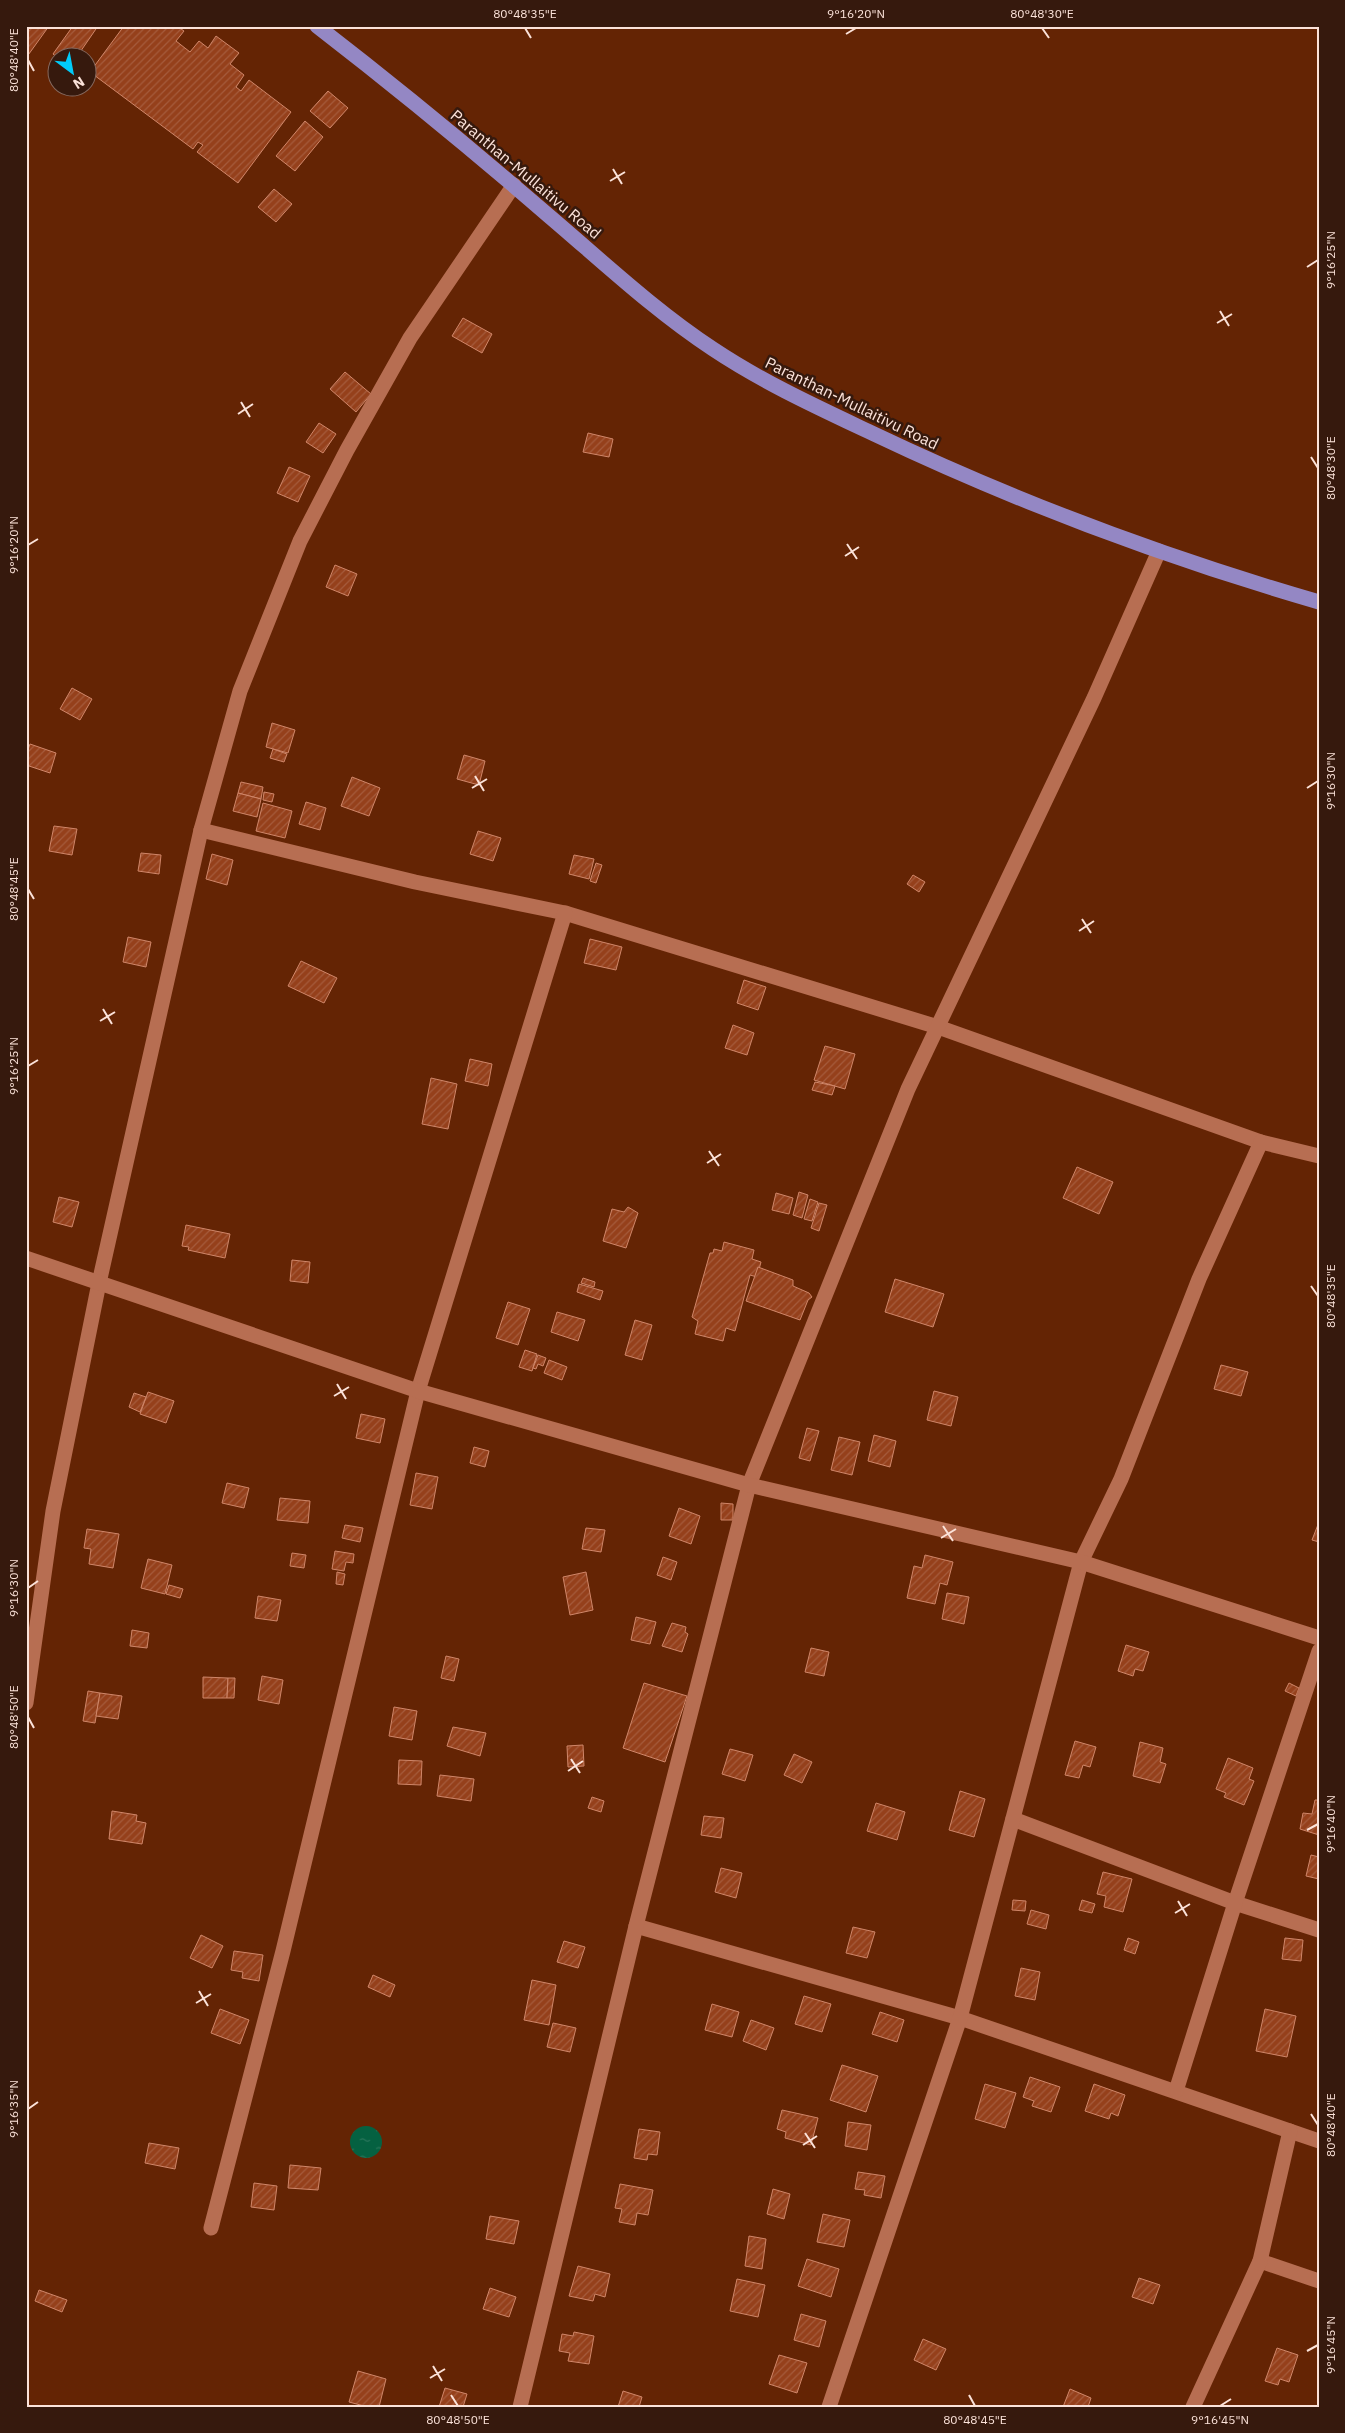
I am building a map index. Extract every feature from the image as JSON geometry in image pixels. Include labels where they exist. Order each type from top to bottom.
[{"type":"highway","name":"Paranthan-Mullaitivu Road","points":[[317,26],[514,185],[669,316],[712,348],[782,390],[932,462],[1159,551],[1319,602]]},
{"type":"street","points":[[26,1703],[53,1511],[99,1283],[201,830],[240,691],[300,541],[347,450],[410,338],[514,185]]},
{"type":"street","points":[[520,2407],[636,1926],[749,1485],[908,1089],[1089,707],[1159,551]]},
{"type":"street","points":[[201,830],[415,882],[565,913],[938,1027],[1261,1142],[1319,1156]]},
{"type":"street","points":[[211,2228],[283,1951],[418,1392],[565,913]]},
{"type":"street","points":[[829,2407],[960,2018],[1081,1562],[1122,1479],[1199,1279],[1261,1142]]},
{"type":"street","points":[[26,1258],[418,1392],[749,1485],[1081,1562],[1319,1638]]},
{"type":"street","points":[[1176,2091],[1235,1904],[1319,1651]]},
{"type":"street","points":[[1013,1819],[1235,1904],[1319,1930]]},
{"type":"street","points":[[636,1926],[960,2018],[1176,2091],[1319,2142]]},
{"type":"street","points":[[1194,2407],[1260,2261],[1290,2131]]},
{"type":"street","points":[[1260,2261],[1319,2281]]},
{"type":"water","points":[[366,2126],[372,2127],[377,2131],[381,2136],[381,2148],[377,2153],[372,2157],[366,2158],[360,2157],[355,2153],[351,2148],[350,2142],[351,2136],[355,2131],[360,2127]]},
{"type":"building","points":[[26,26],[49,26],[26,58]]},
{"type":"building","points":[[73,26],[98,26],[83,48],[57,48]]},
{"type":"building","points":[[124,26],[177,26],[184,31],[176,41],[190,52],[199,41],[208,48],[216,36],[239,53],[230,64],[244,75],[236,87],[241,91],[249,80],[291,112],[238,183],[197,152],[203,145],[198,142],[193,149],[98,78],[98,61]]},
{"type":"building","points":[[328,91],[348,108],[330,128],[310,111]]},
{"type":"building","points":[[305,121],[323,137],[295,171],[276,156]]},
{"type":"building","points":[[274,189],[292,204],[276,222],[258,207]]},
{"type":"building","points":[[463,318],[492,334],[482,353],[452,336]]},
{"type":"building","points":[[345,372],[371,394],[356,412],[330,389]]},
{"type":"building","points":[[319,423],[336,434],[323,453],[306,442]]},
{"type":"building","points":[[588,433],[613,439],[609,457],[583,452]]},
{"type":"building","points":[[289,467],[310,476],[298,502],[277,493]]},
{"type":"building","points":[[335,565],[357,574],[348,596],[326,587]]},
{"type":"building","points":[[72,688],[92,699],[80,720],[60,709]]},
{"type":"building","points":[[272,723],[295,730],[288,753],[266,747]]},
{"type":"building","points":[[30,744],[56,753],[50,773],[26,765],[26,755]]},
{"type":"building","points":[[273,749],[287,754],[284,762],[270,758]]},
{"type":"building","points":[[464,755],[485,761],[479,785],[457,779]]},
{"type":"building","points":[[352,777],[380,788],[369,816],[341,806]]},
{"type":"building","points":[[241,782],[263,787],[261,799],[238,793]]},
{"type":"building","points":[[264,792],[274,794],[272,802],[263,800]]},
{"type":"building","points":[[238,793],[261,799],[257,817],[233,811]]},
{"type":"building","points":[[306,802],[326,808],[320,830],[299,824]]},
{"type":"building","points":[[263,803],[292,811],[285,838],[256,831]]},
{"type":"building","points":[[54,826],[77,829],[72,855],[49,851]]},
{"type":"building","points":[[478,831],[501,838],[493,861],[470,854]]},
{"type":"building","points":[[141,853],[161,855],[159,874],[138,871]]},
{"type":"building","points":[[212,854],[233,860],[227,885],[206,879]]},
{"type":"building","points":[[574,855],[594,859],[589,879],[569,874]]},
{"type":"building","points":[[596,863],[602,865],[596,883],[590,881]]},
{"type":"building","points":[[913,875],[925,882],[919,892],[907,884]]},
{"type":"building","points":[[128,937],[151,942],[146,967],[123,962]]},
{"type":"building","points":[[590,939],[622,947],[616,970],[584,963]]},
{"type":"building","points":[[301,961],[337,978],[324,1003],[288,986]]},
{"type":"building","points":[[744,980],[766,987],[758,1010],[737,1003]]},
{"type":"building","points":[[733,1025],[754,1033],[747,1055],[725,1048]]},
{"type":"building","points":[[825,1046],[855,1054],[845,1089],[814,1080]]},
{"type":"building","points":[[470,1059],[492,1064],[488,1086],[465,1081]]},
{"type":"building","points":[[431,1078],[457,1084],[448,1129],[422,1124]]},
{"type":"building","points":[[815,1082],[835,1086],[832,1095],[812,1090]]},
{"type":"building","points":[[1077,1167],[1113,1182],[1099,1214],[1063,1198]]},
{"type":"building","points":[[799,1192],[808,1195],[802,1218],[793,1215]]},
{"type":"building","points":[[776,1193],[793,1198],[789,1214],[772,1210]]},
{"type":"building","points":[[59,1197],[79,1202],[72,1227],[53,1222]]},
{"type":"building","points":[[810,1199],[818,1202],[812,1221],[804,1219]]},
{"type":"building","points":[[819,1203],[827,1205],[819,1231],[811,1228]]},
{"type":"building","points":[[628,1207],[638,1213],[626,1248],[603,1241],[612,1209],[624,1212]]},
{"type":"building","points":[[186,1225],[230,1234],[225,1258],[188,1250],[189,1247],[182,1246]]},
{"type":"building","points":[[724,1242],[754,1250],[752,1259],[761,1262],[757,1277],[750,1275],[735,1331],[726,1328],[723,1341],[695,1334],[698,1321],[692,1317],[710,1253],[713,1253],[714,1249],[722,1251]]},
{"type":"building","points":[[292,1260],[310,1262],[308,1283],[290,1281]]},
{"type":"building","points":[[758,1267],[793,1280],[793,1286],[809,1293],[812,1297],[808,1300],[800,1320],[746,1301]]},
{"type":"building","points":[[583,1278],[595,1282],[594,1287],[581,1283]]},
{"type":"building","points":[[895,1279],[944,1294],[933,1327],[885,1312]]},
{"type":"building","points":[[579,1284],[603,1291],[600,1300],[577,1292]]},
{"type":"building","points":[[508,1302],[530,1309],[518,1345],[496,1338]]},
{"type":"building","points":[[557,1312],[585,1320],[578,1341],[551,1332]]},
{"type":"building","points":[[635,1320],[652,1325],[642,1360],[625,1355]]},
{"type":"building","points":[[525,1350],[537,1354],[532,1371],[519,1367]]},
{"type":"building","points":[[538,1355],[546,1358],[543,1366],[538,1364],[536,1369],[533,1368]]},
{"type":"building","points":[[549,1360],[567,1367],[562,1380],[544,1373]]},
{"type":"building","points":[[1221,1365],[1248,1372],[1241,1396],[1214,1389]]},
{"type":"building","points":[[934,1391],[958,1397],[951,1426],[927,1420]]},
{"type":"building","points":[[148,1392],[174,1401],[166,1423],[140,1414]]},
{"type":"building","points":[[134,1393],[146,1397],[140,1412],[129,1407]]},
{"type":"building","points":[[361,1414],[385,1419],[380,1443],[356,1438]]},
{"type":"building","points":[[807,1428],[819,1431],[810,1461],[799,1458]]},
{"type":"building","points":[[874,1435],[896,1441],[890,1467],[868,1461]]},
{"type":"building","points":[[839,1437],[860,1442],[852,1475],[831,1470]]},
{"type":"building","points":[[474,1447],[489,1451],[485,1467],[470,1463]]},
{"type":"building","points":[[416,1473],[438,1477],[432,1509],[410,1505]]},
{"type":"building","points":[[227,1483],[249,1488],[244,1508],[222,1503]]},
{"type":"building","points":[[280,1498],[310,1501],[308,1523],[277,1520]]},
{"type":"building","points":[[721,1503],[733,1504],[733,1520],[721,1520]]},
{"type":"building","points":[[679,1508],[700,1516],[691,1544],[669,1536]]},
{"type":"building","points":[[1319,1522],[1319,1542],[1312,1540]]},
{"type":"building","points":[[345,1525],[363,1528],[360,1542],[342,1538]]},
{"type":"building","points":[[586,1528],[605,1530],[601,1552],[582,1549]]},
{"type":"building","points":[[87,1529],[119,1534],[113,1568],[89,1564],[91,1549],[84,1548]]},
{"type":"building","points":[[335,1551],[354,1554],[353,1563],[346,1562],[344,1571],[332,1569]]},
{"type":"building","points":[[292,1553],[306,1555],[304,1568],[290,1566]]},
{"type":"building","points":[[925,1555],[953,1562],[947,1585],[940,1583],[935,1604],[907,1598],[914,1566],[922,1568]]},
{"type":"building","points":[[663,1557],[677,1562],[671,1580],[657,1575]]},
{"type":"building","points":[[148,1559],[172,1565],[165,1594],[141,1588]]},
{"type":"building","points":[[337,1572],[345,1574],[343,1585],[336,1584]]},
{"type":"building","points":[[586,1572],[593,1610],[570,1615],[563,1577]]},
{"type":"building","points":[[169,1585],[183,1589],[180,1598],[166,1594]]},
{"type":"building","points":[[947,1593],[969,1597],[964,1624],[942,1619]]},
{"type":"building","points":[[258,1596],[281,1600],[277,1621],[255,1618]]},
{"type":"building","points":[[636,1617],[656,1622],[650,1644],[631,1640]]},
{"type":"building","points":[[672,1623],[686,1627],[685,1632],[688,1634],[682,1652],[662,1646]]},
{"type":"building","points":[[132,1630],[149,1633],[147,1648],[130,1646]]},
{"type":"building","points":[[1126,1645],[1149,1652],[1143,1671],[1135,1669],[1133,1676],[1118,1671]]},
{"type":"building","points":[[811,1648],[829,1652],[824,1676],[805,1672]]},
{"type":"building","points":[[446,1656],[459,1659],[454,1681],[441,1678]]},
{"type":"building","points":[[262,1676],[283,1680],[279,1704],[258,1700]]},
{"type":"building","points":[[203,1677],[228,1678],[227,1698],[203,1698]]},
{"type":"building","points":[[228,1678],[235,1678],[234,1698],[227,1698]]},
{"type":"building","points":[[644,1683],[687,1696],[665,1762],[623,1748]]},
{"type":"building","points":[[1289,1683],[1299,1688],[1296,1696],[1285,1691]]},
{"type":"building","points":[[88,1691],[100,1693],[95,1723],[83,1721]]},
{"type":"building","points":[[100,1693],[122,1696],[118,1719],[96,1716]]},
{"type":"building","points":[[394,1707],[417,1711],[412,1740],[389,1736]]},
{"type":"building","points":[[453,1727],[486,1733],[480,1756],[447,1746]]},
{"type":"building","points":[[1075,1741],[1096,1747],[1090,1767],[1083,1765],[1079,1778],[1065,1775]]},
{"type":"building","points":[[1140,1742],[1163,1748],[1160,1762],[1166,1764],[1160,1783],[1133,1776]]},
{"type":"building","points":[[583,1745],[584,1766],[568,1767],[567,1746]]},
{"type":"building","points":[[730,1749],[753,1755],[745,1781],[722,1774]]},
{"type":"building","points":[[794,1754],[812,1762],[802,1783],[784,1775]]},
{"type":"building","points":[[1228,1758],[1253,1768],[1249,1779],[1254,1781],[1244,1805],[1224,1797],[1226,1793],[1216,1789]]},
{"type":"building","points":[[399,1760],[422,1761],[421,1785],[398,1784]]},
{"type":"building","points":[[440,1775],[474,1779],[471,1801],[437,1796]]},
{"type":"building","points":[[960,1791],[985,1799],[974,1837],[949,1830]]},
{"type":"building","points":[[592,1797],[604,1801],[601,1812],[588,1808]]},
{"type":"building","points":[[1315,1800],[1319,1800],[1319,1835],[1300,1829],[1303,1813],[1312,1814]]},
{"type":"building","points":[[876,1803],[905,1812],[897,1840],[867,1831]]},
{"type":"building","points":[[112,1811],[137,1815],[136,1821],[146,1823],[142,1844],[109,1839]]},
{"type":"building","points":[[704,1816],[724,1818],[721,1838],[701,1835]]},
{"type":"building","points":[[1311,1855],[1319,1857],[1319,1879],[1306,1876]]},
{"type":"building","points":[[721,1868],[742,1873],[736,1898],[715,1892]]},
{"type":"building","points":[[1103,1872],[1132,1879],[1123,1912],[1104,1907],[1106,1896],[1097,1894]]},
{"type":"building","points":[[1013,1900],[1026,1901],[1025,1911],[1012,1910]]},
{"type":"building","points":[[1082,1900],[1095,1904],[1092,1913],[1079,1910]]},
{"type":"building","points":[[1031,1910],[1049,1915],[1046,1929],[1027,1924]]},
{"type":"building","points":[[853,1927],[875,1932],[867,1958],[846,1953]]},
{"type":"building","points":[[201,1935],[223,1946],[212,1968],[190,1958]]},
{"type":"building","points":[[1128,1938],[1139,1942],[1135,1954],[1124,1950]]},
{"type":"building","points":[[1285,1938],[1303,1940],[1301,1961],[1282,1959]]},
{"type":"building","points":[[564,1941],[585,1947],[578,1968],[557,1962]]},
{"type":"building","points":[[234,1951],[263,1955],[259,1981],[242,1978],[243,1972],[231,1970]]},
{"type":"building","points":[[1021,1968],[1040,1972],[1035,2000],[1015,1996]]},
{"type":"building","points":[[373,1975],[395,1985],[390,1997],[368,1987]]},
{"type":"building","points":[[532,1980],[556,1985],[549,2025],[524,2020]]},
{"type":"building","points":[[804,1996],[831,2004],[822,2032],[795,2024]]},
{"type":"building","points":[[712,2004],[739,2012],[732,2037],[705,2030]]},
{"type":"building","points":[[220,2009],[249,2020],[240,2044],[211,2033]]},
{"type":"building","points":[[1265,2009],[1296,2016],[1287,2057],[1256,2051]]},
{"type":"building","points":[[880,2012],[904,2020],[897,2042],[872,2034]]},
{"type":"building","points":[[751,2020],[774,2028],[766,2050],[743,2041]]},
{"type":"building","points":[[553,2023],[576,2028],[570,2052],[547,2047]]},
{"type":"building","points":[[842,2065],[878,2076],[866,2112],[830,2100]]},
{"type":"building","points":[[1030,2077],[1060,2087],[1051,2112],[1032,2106],[1034,2101],[1023,2097]]},
{"type":"building","points":[[985,2084],[1016,2093],[1005,2128],[975,2119]]},
{"type":"building","points":[[1094,2084],[1125,2095],[1118,2116],[1111,2113],[1109,2119],[1085,2111]]},
{"type":"building","points":[[782,2110],[818,2118],[811,2145],[785,2138],[786,2132],[777,2129]]},
{"type":"building","points":[[848,2122],[871,2125],[867,2150],[845,2146]]},
{"type":"building","points":[[639,2129],[660,2132],[657,2155],[648,2154],[647,2160],[634,2158]]},
{"type":"building","points":[[149,2143],[179,2148],[175,2169],[145,2163]]},
{"type":"building","points":[[290,2165],[321,2168],[318,2190],[288,2188]]},
{"type":"building","points":[[858,2172],[885,2176],[881,2198],[864,2195],[865,2190],[855,2189]]},
{"type":"building","points":[[254,2183],[277,2186],[274,2210],[251,2207]]},
{"type":"building","points":[[620,2184],[653,2190],[648,2215],[637,2213],[635,2225],[619,2222],[622,2209],[615,2208]]},
{"type":"building","points":[[773,2189],[790,2194],[784,2219],[767,2214]]},
{"type":"building","points":[[823,2214],[850,2220],[844,2247],[817,2242]]},
{"type":"building","points":[[490,2216],[519,2221],[514,2244],[486,2239]]},
{"type":"building","points":[[749,2236],[766,2239],[762,2269],[745,2266]]},
{"type":"building","points":[[807,2259],[839,2269],[831,2297],[798,2286]]},
{"type":"building","points":[[578,2266],[610,2274],[605,2297],[595,2294],[593,2301],[569,2296]]},
{"type":"building","points":[[1139,2278],[1160,2285],[1153,2304],[1132,2297]]},
{"type":"building","points":[[737,2279],[765,2285],[758,2317],[730,2311]]},
{"type":"building","points":[[490,2288],[516,2297],[509,2317],[483,2309]]},
{"type":"building","points":[[39,2290],[67,2300],[62,2312],[35,2301]]},
{"type":"building","points":[[801,2314],[826,2321],[819,2347],[794,2340]]},
{"type":"building","points":[[574,2332],[594,2336],[589,2364],[568,2361],[570,2353],[559,2351],[562,2334],[573,2336]]},
{"type":"building","points":[[923,2339],[946,2349],[936,2370],[914,2360]]},
{"type":"building","points":[[1277,2348],[1298,2355],[1289,2382],[1280,2379],[1278,2385],[1265,2381]]},
{"type":"building","points":[[779,2355],[807,2363],[797,2393],[769,2384]]},
{"type":"building","points":[[358,2371],[386,2379],[379,2407],[368,2407],[349,2402]]},
{"type":"building","points":[[445,2388],[467,2394],[463,2407],[439,2407]]},
{"type":"building","points":[[1070,2389],[1091,2398],[1088,2407],[1063,2407]]},
{"type":"building","points":[[623,2391],[642,2397],[639,2407],[618,2407]]}]
